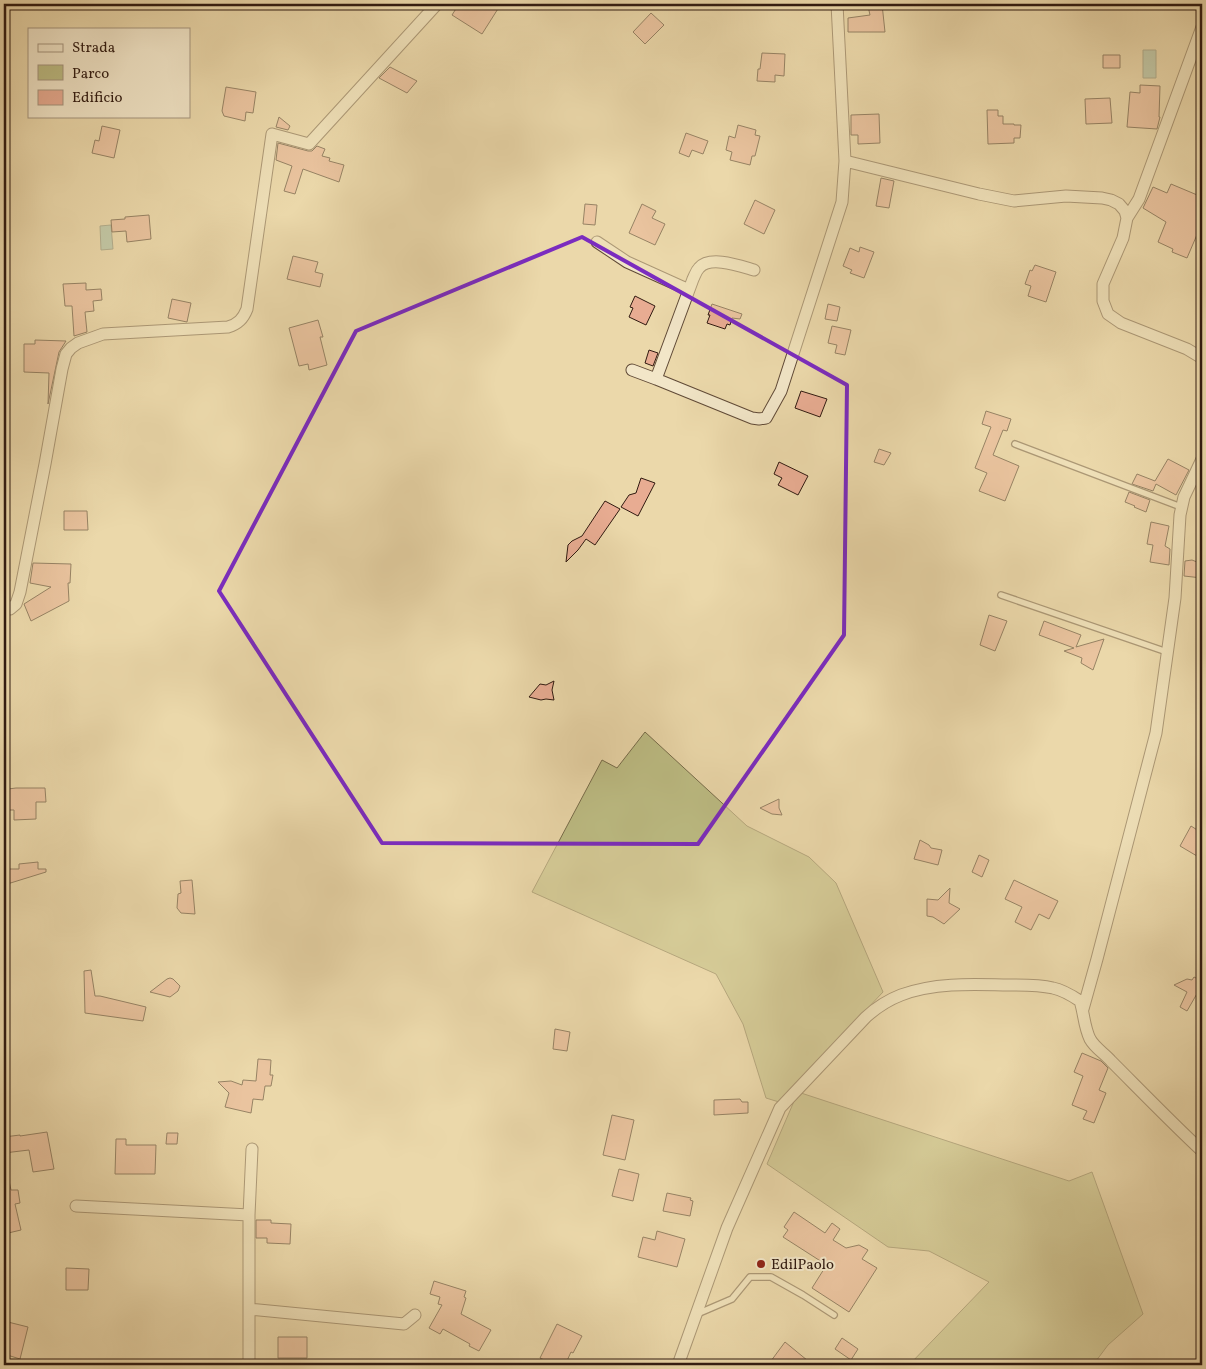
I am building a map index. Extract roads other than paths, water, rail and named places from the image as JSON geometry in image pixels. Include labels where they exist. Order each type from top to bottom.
[{"type":"street","points":[[4,610],[10,610],[16,604],[20,592],[66,354],[78,343],[103,334],[236,325],[247,309],[272,134],[309,144],[436,4]]},
{"type":"street","points":[[632,370],[752,418],[766,418],[781,391],[842,202],[845,161],[837,4]]},
{"type":"street","points":[[1202,27],[1139,199],[1127,218],[1123,238],[1103,284],[1103,301],[1108,314],[1121,323],[1187,349],[1202,358]]},
{"type":"street","points":[[845,161],[1014,201],[1066,196],[1111,200],[1119,204],[1125,211],[1127,218]]},
{"type":"street","points":[[597,242],[627,262],[689,290]]},
{"type":"street","points":[[656,378],[693,279],[700,267],[711,262],[734,264],[754,270]]},
{"type":"street","points":[[1083,1009],[1156,733],[1175,598],[1181,507],[1202,459]]},
{"type":"street","points":[[678,1365],[727,1228],[780,1108],[866,1017],[876,1008],[901,995],[940,986],[996,985],[1030,985],[1053,988],[1069,994],[1080,1001],[1087,1032],[1096,1048],[1110,1059],[1202,1151]]},
{"type":"street","points":[[249,1365],[249,1215],[252,1149]]},
{"type":"street","points":[[76,1206],[249,1215]]},
{"type":"street","points":[[249,1310],[404,1324],[415,1315]]},
{"type":"lane","points":[[1015,444],[1181,507]]},
{"type":"lane","points":[[1001,595],[1167,652]]},
{"type":"lane","points":[[696,1315],[732,1299],[750,1276],[771,1277],[834,1315]]},
{"type":"place","name":"EdilPaolo","points":[[761,1264]]}]
